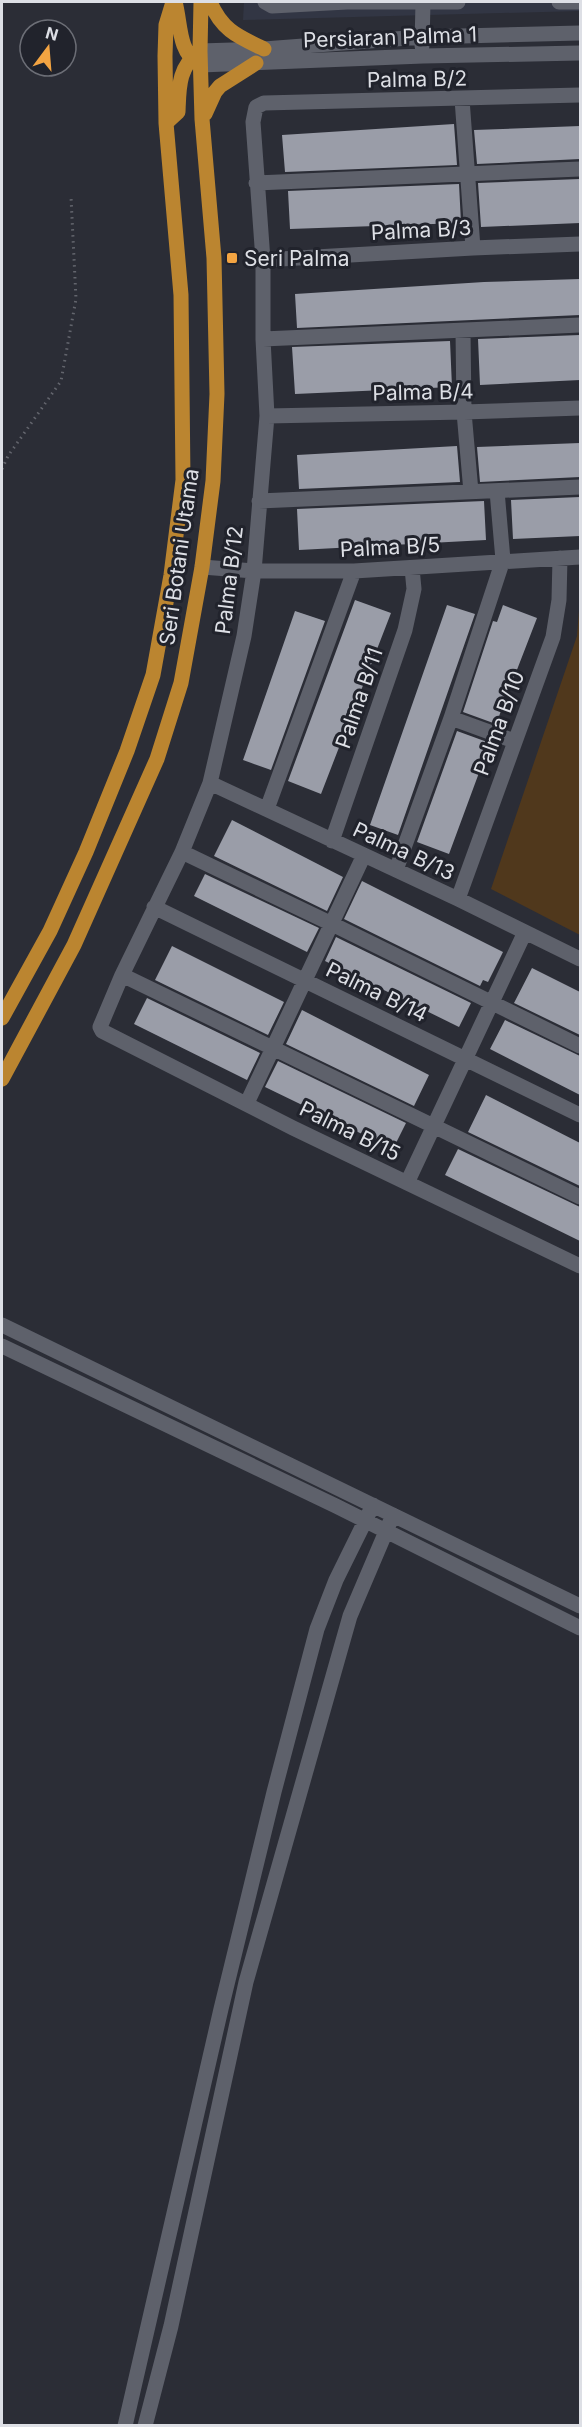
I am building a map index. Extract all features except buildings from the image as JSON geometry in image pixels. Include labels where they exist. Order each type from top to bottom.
[{"type":"main road","points":[[166,123],[178,112],[180,81],[197,58],[182,45],[180,21],[174,2]]},
{"type":"main road","name":"Seri Botani Utama","points":[[2,1018],[50,931],[86,852],[127,751],[153,675],[171,575],[183,480],[181,295],[166,123],[166,25],[174,2]]},
{"type":"main road","name":"Seri Botani Utama","points":[[2,1079],[74,945],[156,759],[181,683],[202,567],[213,481],[217,394],[214,258],[197,58],[201,2]]},
{"type":"main road","points":[[210,2],[222,25],[244,40],[264,49]]},
{"type":"main road","points":[[202,119],[215,92],[256,63]]},
{"type":"street","points":[[266,2],[273,6],[347,2],[458,2]]},
{"type":"street","points":[[422,2],[423,56]]},
{"type":"street","points":[[559,2],[580,3]]},
{"type":"street","name":"Persiaran Palma 1","points":[[197,58],[264,49],[421,37],[580,33]]},
{"type":"street","name":"Persiaran Palma 1","points":[[197,58],[256,63],[423,56],[580,53]]},
{"type":"street","name":"Palma B/2","points":[[256,107],[264,103],[580,95]]},
{"type":"street","points":[[462,99],[472,248]]},
{"type":"street","name":"Palma B/12","points":[[102,1031],[101,1022],[182,852],[210,783],[244,636],[254,571],[267,416],[263,339],[263,260],[253,122],[256,107]]},
{"type":"street","points":[[256,183],[580,169]]},
{"type":"street","name":"Palma B/3","points":[[263,260],[580,244]]},
{"type":"street","points":[[263,339],[580,325]]},
{"type":"street","points":[[463,331],[464,412],[471,492]]},
{"type":"street","name":"Palma B/4","points":[[267,416],[580,408]]},
{"type":"street","points":[[259,501],[580,487]]},
{"type":"street","points":[[396,870],[452,718],[504,560],[497,491]]},
{"type":"street","name":"Palma B/5","points":[[202,567],[254,571],[354,571],[580,557]]},
{"type":"street","name":"Palma B/10","points":[[458,898],[553,637],[559,600],[560,558]]},
{"type":"street","name":"Palma B/11","points":[[332,841],[405,630],[414,589],[412,567]]},
{"type":"street","points":[[267,809],[354,571]]},
{"type":"street","points":[[452,718],[514,741]]},
{"type":"street","name":"Palma B/13","points":[[210,783],[458,898],[580,959]]},
{"type":"street","points":[[182,852],[580,1046]]},
{"type":"street","points":[[247,1103],[364,855]]},
{"type":"street","name":"Palma B/14","points":[[154,907],[580,1115]]},
{"type":"street","points":[[407,1183],[525,932]]},
{"type":"street","points":[[122,975],[580,1197]]},
{"type":"street","name":"Palma B/15","points":[[102,1031],[407,1183],[580,1266]]},
{"type":"street","points":[[2,1325],[577,1603]]},
{"type":"street","points":[[2,1346],[365,1521],[580,1628]]},
{"type":"street","points":[[124,2426],[274,1792],[317,1629],[336,1580],[374,1505]]},
{"type":"street","points":[[145,2426],[171,2326],[246,1982],[350,1616],[393,1515]]},
{"type":"path","points":[[2,470],[8,456],[61,381],[76,299],[71,197]]},
{"type":"shaded area","points":[[244,2],[580,2],[580,11],[243,20]]},
{"type":"shaded area","points":[[580,598],[580,935],[491,889],[577,636]]},
{"type":"place","name":"Seri Palma","points":[[232,258]]}]
